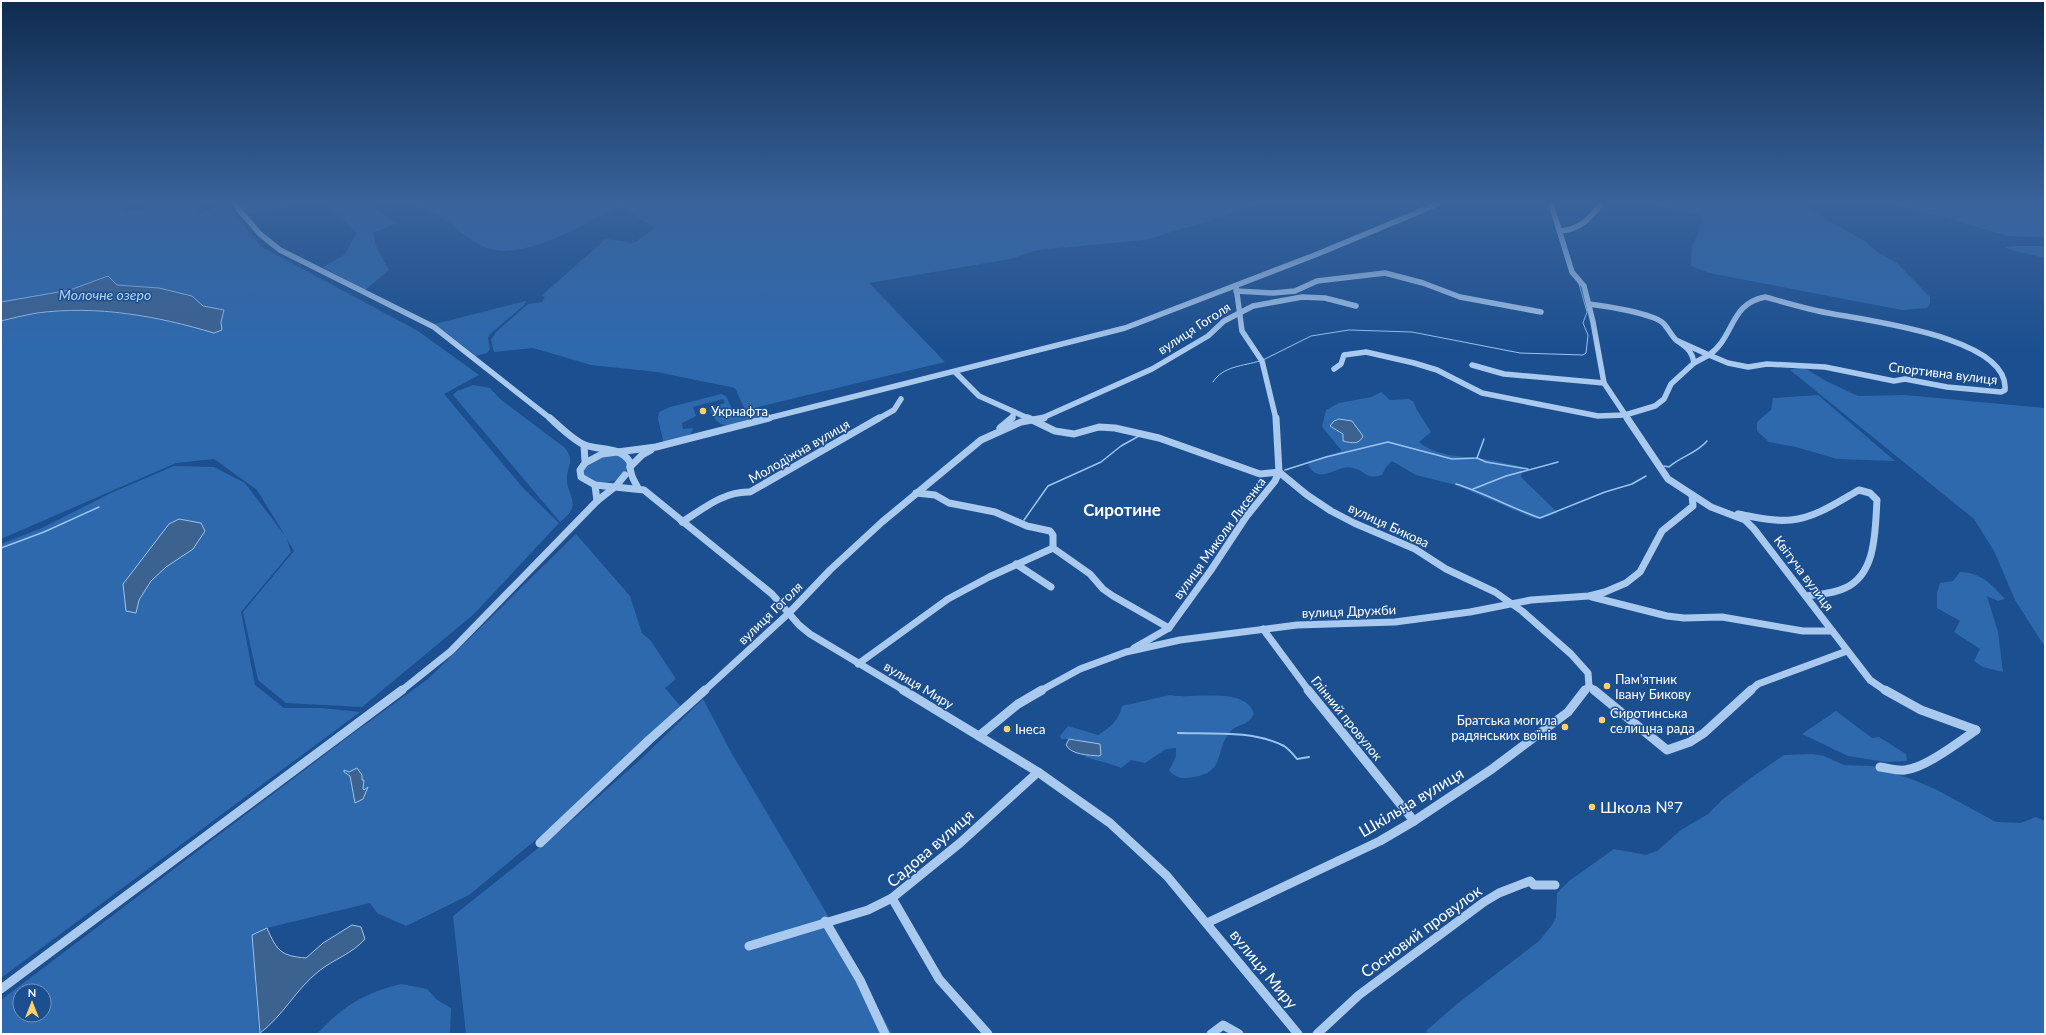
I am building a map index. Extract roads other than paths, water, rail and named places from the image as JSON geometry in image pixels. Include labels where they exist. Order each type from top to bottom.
[{"type":"street","points":[[285,252],[434,327],[584,445],[624,454],[629,458],[629,469],[638,488]]},
{"type":"street","points":[[638,488],[589,483],[581,477],[580,470],[585,461],[596,454],[656,447],[1125,328],[1236,288],[1322,252]]},
{"type":"street","name":"Квітуча вулиця","points":[[1566,252],[1572,272],[1584,286],[1589,304],[1604,383],[1668,479],[1711,506],[1745,520],[1754,529],[1846,651],[1870,680],[1887,692],[1963,727],[1976,730],[1938,756],[1913,767],[1905,770],[1880,767]]},
{"type":"street","points":[[1236,288],[1273,293],[1295,291],[1317,280],[1379,273],[1392,274],[1424,283],[1460,297],[1541,312]]},
{"type":"street","points":[[1236,288],[1241,312],[1242,331],[1262,361],[1274,404],[1279,472]]},
{"type":"street","name":"вулиця Гоголя","points":[[540,843],[651,738],[789,614],[830,570],[927,483],[992,434],[1030,420],[1043,419],[1152,369],[1208,336],[1224,321],[1253,306],[1302,297],[1325,298],[1356,306]]},
{"type":"street","name":"Спортивна вулиця","points":[[1764,297],[1778,299],[1826,313],[1896,325],[1965,345],[1974,349],[1997,365],[2004,375],[2007,384],[2005,390],[2001,392],[1947,387],[1905,379],[1894,381],[1834,368],[1783,364],[1748,367],[1728,363],[1710,354],[1717,349],[1725,337],[1730,323],[1751,300],[1764,297]]},
{"type":"street","points":[[1589,304],[1622,308],[1662,322],[1678,341],[1688,348],[1694,363]]},
{"type":"street","points":[[1678,341],[1710,354]]},
{"type":"street","points":[[1334,369],[1341,364],[1344,355],[1347,353],[1366,352],[1437,370],[1482,393],[1598,416],[1625,415],[1655,406],[1664,399],[1671,384],[1694,363],[1710,354]]},
{"type":"street","points":[[1472,365],[1504,374],[1604,383]]},
{"type":"street","points":[[955,372],[979,396],[1030,420]]},
{"type":"street","name":"Молодіжна вулиця","points":[[682,522],[716,501],[742,491],[750,492],[792,470],[894,410],[901,399]]},
{"type":"street","points":[[992,434],[1012,419],[1014,412]]},
{"type":"street","name":"вулиця Миколи Лисенка","points":[[1030,420],[1055,431],[1074,434],[1100,427],[1115,428],[1152,437],[1260,474],[1279,472],[1275,481],[1246,517],[1211,570],[1169,628],[1126,652]]},
{"type":"street","points":[[584,445],[585,461]]},
{"type":"street","points":[[1,989],[288,776],[433,666],[451,651],[465,634],[527,575],[597,501],[616,486],[642,455],[656,447]]},
{"type":"street","name":"вулиця Бикова","points":[[1279,472],[1307,495],[1331,511],[1354,523],[1415,549],[1446,569],[1495,592],[1571,654],[1588,673],[1589,686]]},
{"type":"street","points":[[599,484],[614,482],[624,475]]},
{"type":"street","points":[[927,483],[929,490],[934,495],[949,503],[995,512],[1027,526],[1050,531],[1053,535],[1053,548],[1062,556],[1090,574],[1113,596],[1169,628]]},
{"type":"street","points":[[597,501],[599,484]]},
{"type":"street","name":"вулиця Миру","points":[[638,488],[766,589],[799,625],[810,634],[1038,772],[1116,827],[1167,876],[1298,1034]]},
{"type":"street","points":[[1730,513],[1767,519],[1792,520],[1824,509],[1859,490],[1874,496],[1877,500],[1871,558],[1864,571],[1850,585],[1829,592],[1806,596]]},
{"type":"street","points":[[916,493],[934,495]]},
{"type":"street","name":"вулиця Дружби","points":[[979,736],[1018,704],[1080,669],[1126,652],[1180,640],[1264,628],[1297,625],[1394,622],[1470,612],[1512,605],[1531,600],[1589,596],[1605,592],[1626,583],[1640,572],[1662,531],[1693,506],[1692,495]]},
{"type":"street","points":[[858,664],[948,599],[1016,564],[1053,548]]},
{"type":"street","points":[[1016,564],[1051,587]]},
{"type":"street","points":[[1589,596],[1678,617],[1722,617],[1803,631],[1832,631]]},
{"type":"street","name":"Глінний провулок","points":[[1264,628],[1299,679],[1414,822]]},
{"type":"street","points":[[1589,686],[1648,736],[1667,750],[1678,748],[1704,733],[1758,684],[1846,651]]},
{"type":"street","name":"Шкільна вулиця","points":[[1207,923],[1380,841],[1414,822],[1492,769],[1568,712],[1589,686]]},
{"type":"street","name":"Садова вулиця","points":[[988,1034],[939,979],[892,898],[960,843],[1038,772]]},
{"type":"street","name":"Сосновий провулок","points":[[1317,1034],[1359,995],[1494,896],[1530,881],[1534,885],[1555,885]]},
{"type":"street","points":[[749,946],[825,921],[868,910],[892,898]]},
{"type":"street","points":[[825,921],[860,980],[885,1034]]},
{"type":"street","points":[[1211,1034],[1223,1025],[1239,1034]]},
{"type":"water","name":"Молочне озеро","points":[[108,276],[117,285],[159,288],[192,296],[203,306],[224,310],[221,322],[222,330],[214,333],[149,317],[104,311],[82,310],[37,313],[1,321],[1,302],[70,290]]},
{"type":"water","points":[[1339,419],[1352,421],[1363,436],[1359,441],[1352,443],[1343,441],[1343,434],[1330,426],[1334,421]]},
{"type":"water","points":[[179,519],[201,523],[205,531],[193,549],[166,567],[151,581],[139,600],[136,613],[126,611],[123,584],[169,524]]},
{"type":"water","points":[[1069,739],[1100,744],[1101,755],[1085,755],[1072,751],[1066,745]]},
{"type":"water","points":[[357,768],[362,775],[362,780],[364,780],[363,789],[364,790],[368,787],[363,799],[355,803],[350,776],[344,772],[344,770],[349,772]]},
{"type":"water","points":[[352,925],[361,927],[365,939],[349,953],[325,967],[311,978],[276,1019],[260,1033],[252,935],[267,928],[277,947],[281,951],[291,956],[306,958],[323,943]]},
{"type":"waterway","points":[[1263,360],[1311,336],[1349,330],[1412,332],[1520,353],[1583,355],[1586,353],[1588,335],[1583,323],[1587,312],[1579,284]]},
{"type":"waterway","points":[[1213,382],[1217,377],[1228,370],[1260,361]]},
{"type":"waterway","points":[[1024,520],[1048,486],[1101,462],[1121,446],[1139,436]]},
{"type":"waterway","points":[[1477,458],[1484,439]]},
{"type":"waterway","points":[[1664,466],[1669,467],[1678,460],[1698,449],[1707,441]]},
{"type":"waterway","points":[[1285,470],[1326,457],[1388,442],[1452,459],[1477,458]]},
{"type":"waterway","points":[[1477,458],[1486,462],[1528,469]]},
{"type":"waterway","points":[[1473,489],[1506,476],[1558,462]]},
{"type":"waterway","points":[[1456,484],[1540,518],[1605,492],[1632,484],[1646,476]]},
{"type":"waterway","points":[[1,548],[44,532],[99,507]]},
{"type":"waterway","points":[[1178,733],[1218,733],[1259,737],[1284,746],[1297,759],[1309,757]]},
{"type":"place","name":"Укрнафта","points":[[703,411]]},
{"type":"place","name":"Пам'ятник Івану Бикову","points":[[1607,686]]},
{"type":"place","name":"Сиротинська селищна рада","points":[[1602,720]]},
{"type":"place","name":"Братська могила радянських воїнів","points":[[1565,727]]},
{"type":"place","name":"Інеса","points":[[1007,729]]},
{"type":"place","name":"Школа №7","points":[[1592,807]]},
{"type":"district","name":"Сиротине","points":[[1122,510]]}]
